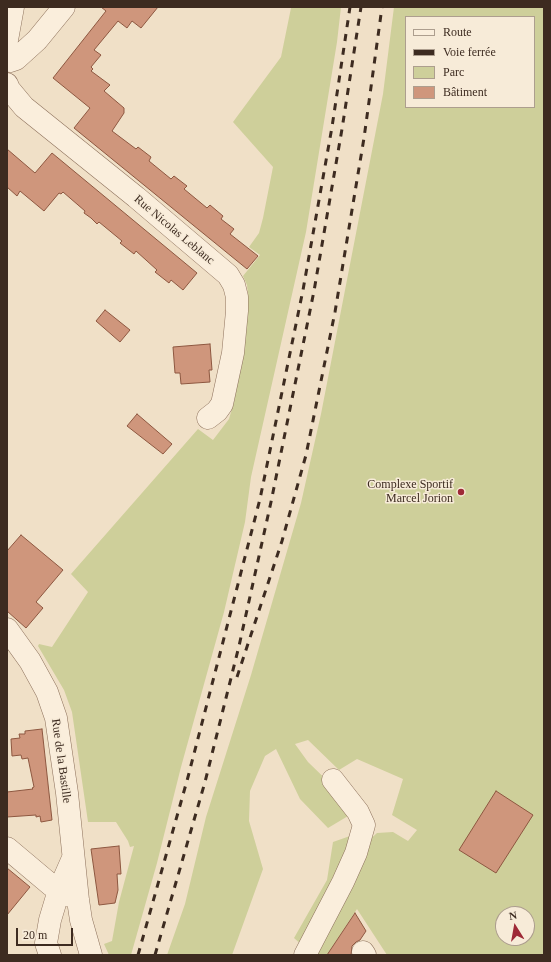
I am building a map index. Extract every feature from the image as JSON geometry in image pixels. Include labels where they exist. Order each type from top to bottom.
[{"type":"street","points":[[7,40],[13,7]]},
{"type":"street","points":[[8,64],[16,59],[37,40],[64,7]]},
{"type":"street","name":"Rue Nicolas Leblanc","points":[[7,84],[9,89],[24,107],[136,197],[228,275],[234,285],[237,296],[233,353],[222,404],[217,411],[208,418]]},
{"type":"street","name":"Rue de la Bastille","points":[[7,629],[30,661],[47,692],[56,718],[74,857],[69,895],[50,920],[45,951]]},
{"type":"street","points":[[305,955],[343,882],[356,853],[364,826],[358,812],[334,780]]},
{"type":"street","points":[[7,848],[51,885],[69,895],[88,949]]},
{"type":"street","points":[[45,951],[56,937],[74,932],[88,949]]},
{"type":"green space","points":[[290,7],[341,7],[337,42],[306,232],[251,477],[245,522],[224,612],[181,767],[157,863],[131,955],[109,955],[104,944],[112,941],[119,902],[134,846],[130,847],[116,822],[88,822],[72,712],[64,690],[38,646],[39,644],[52,647],[88,592],[71,574],[198,429],[213,440],[229,419],[234,402],[243,352],[248,296],[247,285],[243,276],[260,255],[249,247],[259,233],[273,167],[233,122],[281,57]]},
{"type":"green space","points":[[394,7],[544,7],[544,955],[387,955],[357,909],[327,955],[313,955],[366,843],[377,833],[393,832],[408,841],[417,830],[392,815],[403,779],[357,759],[339,770],[308,740],[295,744],[308,762],[340,793],[348,816],[328,828],[300,799],[276,749],[265,756],[250,791],[249,821],[263,869],[232,955],[167,955],[185,904],[206,817],[251,675],[301,503],[321,414],[383,94]]},
{"type":"green space","points":[[350,836],[332,895],[303,946],[294,938],[327,880],[333,842]]},
{"type":"building","points":[[101,7],[158,7],[141,28],[132,21],[127,28],[118,21],[94,50],[101,55],[91,67],[93,69],[91,71],[110,85],[104,91],[124,108],[124,113],[112,131],[136,149],[138,147],[151,157],[149,161],[171,179],[174,176],[187,186],[184,189],[207,208],[210,205],[223,216],[221,219],[234,229],[230,234],[258,256],[247,269],[74,128],[90,108],[53,78],[106,11]]},
{"type":"building","points":[[7,149],[35,173],[52,153],[197,273],[183,290],[171,280],[169,283],[155,272],[157,270],[136,251],[134,254],[120,243],[122,241],[99,222],[97,224],[84,213],[85,211],[63,192],[61,194],[59,193],[44,211],[20,191],[17,196],[7,187]]},
{"type":"building","points":[[105,310],[130,330],[120,342],[96,321]]},
{"type":"building","points":[[210,344],[212,370],[209,370],[210,382],[181,384],[180,373],[175,373],[173,347]]},
{"type":"building","points":[[137,414],[172,444],[163,454],[127,426]]},
{"type":"building","points":[[21,535],[63,570],[36,602],[43,608],[26,628],[7,611],[7,551]]},
{"type":"building","points":[[42,729],[52,820],[41,822],[40,816],[36,817],[36,815],[7,817],[7,792],[33,789],[32,788],[34,787],[28,758],[22,759],[21,755],[12,756],[11,739],[20,738],[19,734],[25,734],[25,731]]},
{"type":"building","points":[[496,791],[533,815],[496,873],[459,850]]},
{"type":"building","points":[[119,846],[121,874],[117,874],[118,890],[115,903],[99,905],[91,849]]},
{"type":"building","points":[[7,868],[30,887],[7,915]]},
{"type":"building","points":[[355,913],[366,931],[360,940],[352,946],[351,955],[327,955]]},
{"type":"railway","points":[[138,955],[188,777],[260,499],[303,290],[332,127],[350,7]]},
{"type":"railway","points":[[155,955],[205,782],[239,646],[271,502],[314,291],[361,7]]},
{"type":"railway","points":[[237,677],[282,541],[306,455],[335,312],[364,138],[382,7]]},
{"type":"place","name":"Complexe Sportif Marcel Jorion","points":[[461,492]]}]
